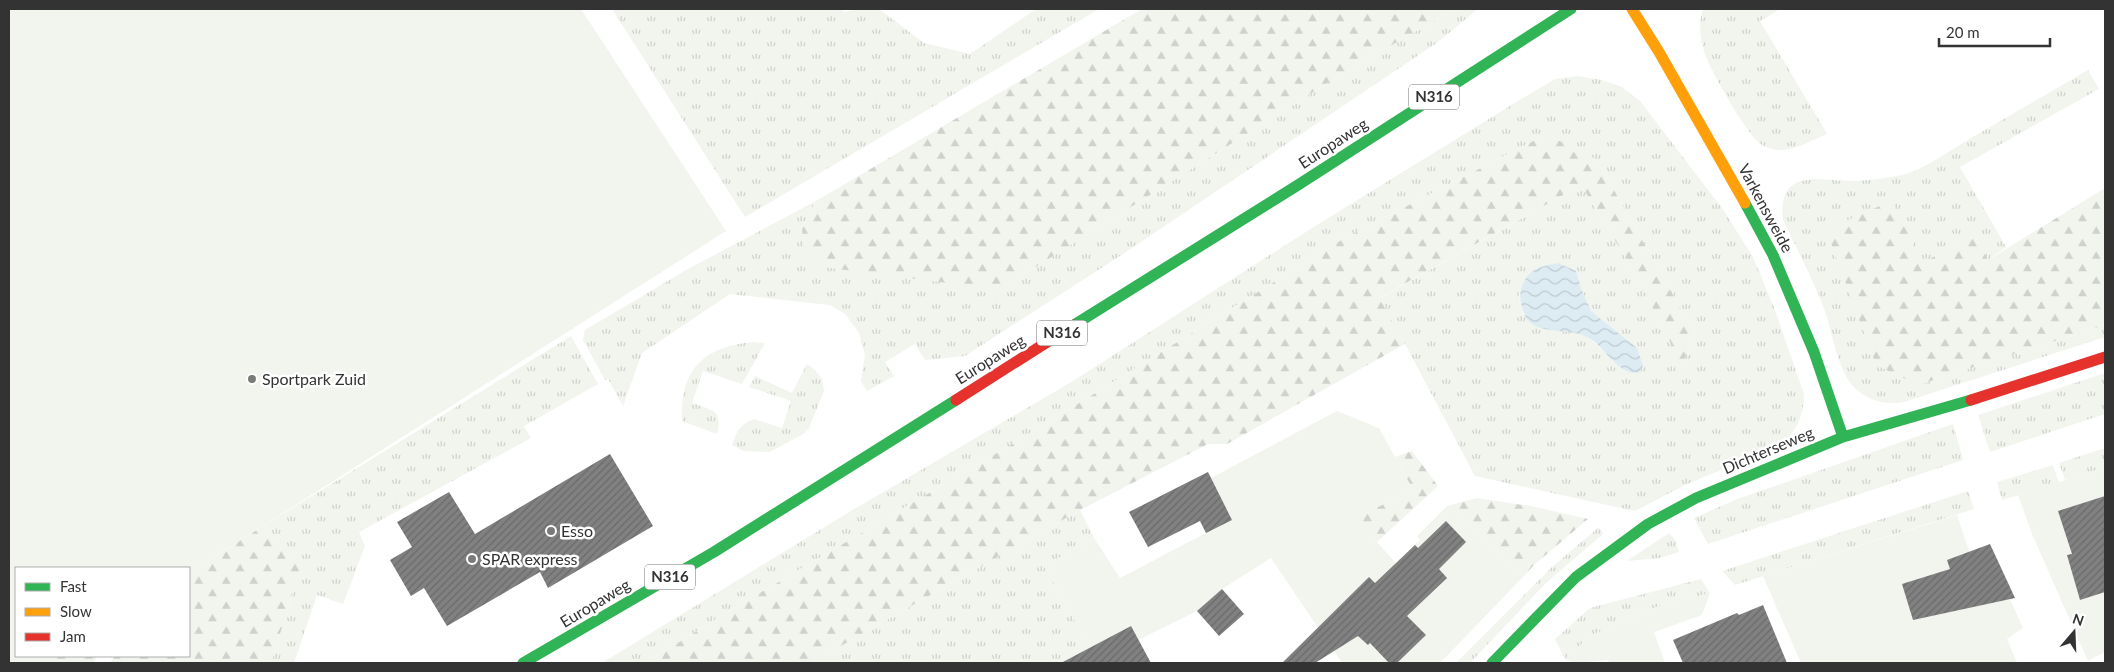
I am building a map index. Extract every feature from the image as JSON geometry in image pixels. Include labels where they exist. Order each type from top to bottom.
[{"type":"main road","name":"Europaweg","points":[[523,663],[574,635],[767,520],[834,476],[1298,186],[1571,9]]},
{"type":"main road","name":"Varkensweide","points":[[1632,9],[1734,181],[1773,255],[1814,352],[1843,436]]},
{"type":"main road","name":"Dichterseweg","points":[[1492,663],[1576,577],[1618,544],[1648,524],[1696,498],[1843,436],[1958,404],[2105,356]]},
{"type":"green space","name":"Sportpark Zuid","points":[[9,9],[581,9],[726,231],[190,572],[190,567],[15,567],[15,657],[57,657],[47,663],[9,663]]},
{"type":"green space","points":[[612,9],[842,9],[844,12],[857,9],[879,9],[924,43],[970,54],[1036,9],[1099,9],[745,217]]},
{"type":"green space","points":[[1142,9],[1454,9],[1337,77],[1012,282],[979,287],[822,267],[804,251],[802,228],[816,201]]},
{"type":"green space","points":[[1454,9],[1478,9],[1438,42],[1123,254],[965,356],[925,360],[915,344],[885,362],[894,376],[867,391],[861,381],[865,355],[859,333],[845,314],[830,305],[730,294],[642,353],[623,406],[608,379],[605,380],[583,340],[585,330],[688,269],[816,201],[802,228],[1012,282],[1337,77]]},
{"type":"green space","points":[[1703,9],[1780,9],[1760,21],[1827,134],[1786,150],[1773,149],[1762,145],[1756,139],[1730,103],[1705,54],[1700,31]]},
{"type":"green space","points":[[2088,70],[2099,89],[1960,167],[2006,247],[1988,260],[1975,234],[1924,263],[1918,385],[2105,325],[2105,337],[1904,402],[1890,403],[1877,401],[1859,392],[1843,370],[1824,308],[1783,220],[1783,203],[1787,191],[1795,184],[1805,180],[1857,181],[1910,173]]},
{"type":"green space","points":[[1577,76],[1602,80],[1622,87],[1640,101],[1722,208],[1753,257],[1775,310],[1804,394],[1803,409],[1799,422],[1782,445],[1687,484],[1635,511],[1475,476],[1405,344],[1378,299],[1581,185],[1633,270],[1682,364],[1695,334],[1597,160],[1543,136],[1343,239],[1039,428],[716,619],[646,663],[602,663],[851,511],[1073,381],[1312,228],[1555,79]],"holes":[[[1576,271],[1591,311],[1637,349],[1622,368],[1588,337],[1523,315],[1519,295],[1525,279]]]},
{"type":"green space","points":[[1543,136],[1569,144],[1597,160],[1695,334],[1682,365],[1633,270],[1581,185],[1379,298],[1405,344],[1227,444],[1208,444],[1080,510],[811,663],[646,663],[716,619],[1039,428],[1343,239]]},
{"type":"green space","points":[[2105,188],[2105,325],[1918,385],[1876,365],[1826,230],[1891,201],[1924,262],[1975,234],[1988,260]]},
{"type":"green space","points":[[571,336],[598,384],[524,426],[531,438],[359,532],[365,546],[343,604],[317,595],[294,663],[271,663],[301,566],[263,526]]},
{"type":"green space","points":[[753,342],[765,343],[742,384],[703,371],[692,403],[717,415],[719,426],[717,434],[682,421],[682,403],[685,387],[690,374],[698,364],[708,355],[721,349]]},
{"type":"green space","points":[[807,364],[822,379],[824,391],[809,428],[803,434],[770,452],[744,451],[732,445],[745,423],[754,419],[782,428],[791,401],[749,387],[755,376],[792,393]]},
{"type":"green space","points":[[2105,373],[2105,414],[1990,452],[1978,415]]},
{"type":"green space","points":[[1337,411],[1379,428],[1413,490],[1355,518],[1396,563],[1420,540],[1417,536],[1447,506],[1523,577],[1440,663],[1342,663],[1271,558],[1222,589],[1197,611],[1138,640],[1130,626],[1090,648],[1044,566],[1094,538],[1120,578],[1206,533],[1211,478]]},
{"type":"green space","points":[[1953,424],[1963,460],[1708,544],[1694,518],[1735,500]]},
{"type":"green space","points":[[2105,448],[2105,470],[2100,469],[2065,480],[2059,463]]},
{"type":"green space","points":[[1412,451],[1438,486],[1377,542],[1354,518],[1413,490],[1395,457]]},
{"type":"green space","points":[[2053,465],[2059,483],[2002,500],[1997,482]]},
{"type":"green space","points":[[2100,469],[2105,470],[2105,652],[2088,661],[2032,534],[2018,495]]},
{"type":"green space","points":[[1968,491],[1974,509],[1735,585],[1722,571]]},
{"type":"green space","points":[[1477,498],[1530,506],[1588,519],[1534,565],[1523,577],[1447,506]]},
{"type":"green space","points":[[1080,510],[1094,538],[1044,566],[1096,658],[1085,663],[811,663]]},
{"type":"green space","points":[[1957,515],[1969,551],[2010,599],[2023,628],[2007,639],[2017,663],[1801,663],[1763,576]]},
{"type":"green space","points":[[263,526],[301,566],[271,663],[110,663],[114,657],[190,657],[190,572]]},
{"type":"green space","points":[[1599,527],[1603,534],[1546,583],[1470,663],[1456,663],[1552,567]]},
{"type":"green space","points":[[1669,533],[1676,541],[1679,552],[1660,558],[1627,561]]},
{"type":"green space","points":[[1701,579],[1710,593],[1659,606],[1592,635],[1565,659],[1555,639],[1590,608]]},
{"type":"green space","points":[[1710,593],[1702,615],[1654,632],[1665,663],[1610,663],[1608,660],[1574,663],[1565,659],[1592,635],[1659,606]]},
{"type":"green space","points":[[15,657],[97,657],[93,663],[9,663]]},
{"type":"water","points":[[1558,263],[1576,271],[1591,311],[1637,348],[1643,366],[1639,373],[1631,372],[1618,365],[1594,341],[1587,337],[1569,332],[1540,328],[1526,318],[1520,297],[1525,280],[1528,275],[1537,269]]},
{"type":"building","points":[[610,454],[653,526],[548,588],[540,572],[447,626],[424,588],[411,596],[390,560],[412,547],[397,522],[449,492],[475,534]]},
{"type":"building","points":[[1208,472],[1232,520],[1206,533],[1200,521],[1148,547],[1129,512]]},
{"type":"building","points":[[2105,496],[2105,592],[2080,600],[2067,555],[2072,554],[2058,511]]},
{"type":"building","points":[[1446,521],[1466,542],[1439,569],[1447,578],[1407,616],[1426,635],[1397,663],[1389,663],[1370,643],[1368,645],[1358,636],[1315,663],[1282,663],[1369,577],[1375,583],[1415,545],[1418,548]]},
{"type":"building","points":[[1990,544],[2015,598],[1913,620],[1902,584],[1950,569],[1947,560]]},
{"type":"building","points":[[1222,589],[1244,614],[1219,636],[1197,611]]},
{"type":"building","points":[[1763,605],[1787,663],[1683,663],[1673,640],[1737,613],[1739,615]]},
{"type":"building","points":[[1131,626],[1151,663],[1061,663]]},
{"type":"traffic: fast","points":[[1074,325],[1298,185],[1571,9]]},
{"type":"traffic: fast","points":[[1745,203],[1773,255],[1814,352],[1843,437]]},
{"type":"traffic: fast","points":[[523,663],[714,552],[956,400]]},
{"type":"traffic: fast","points":[[1492,663],[1576,577],[1648,524],[1696,498],[1843,437],[1971,400]]},
{"type":"traffic: slow","points":[[1632,9],[1659,52],[1745,203]]},
{"type":"traffic: jam","points":[[956,400],[1074,325]]},
{"type":"traffic: jam","points":[[1971,400],[2105,357]]},
{"type":"place","name":"Sportpark Zuid","points":[[252,379]]},
{"type":"place","name":"Esso","points":[[551,531]]},
{"type":"place","name":"SPAR express","points":[[472,559]]}]
